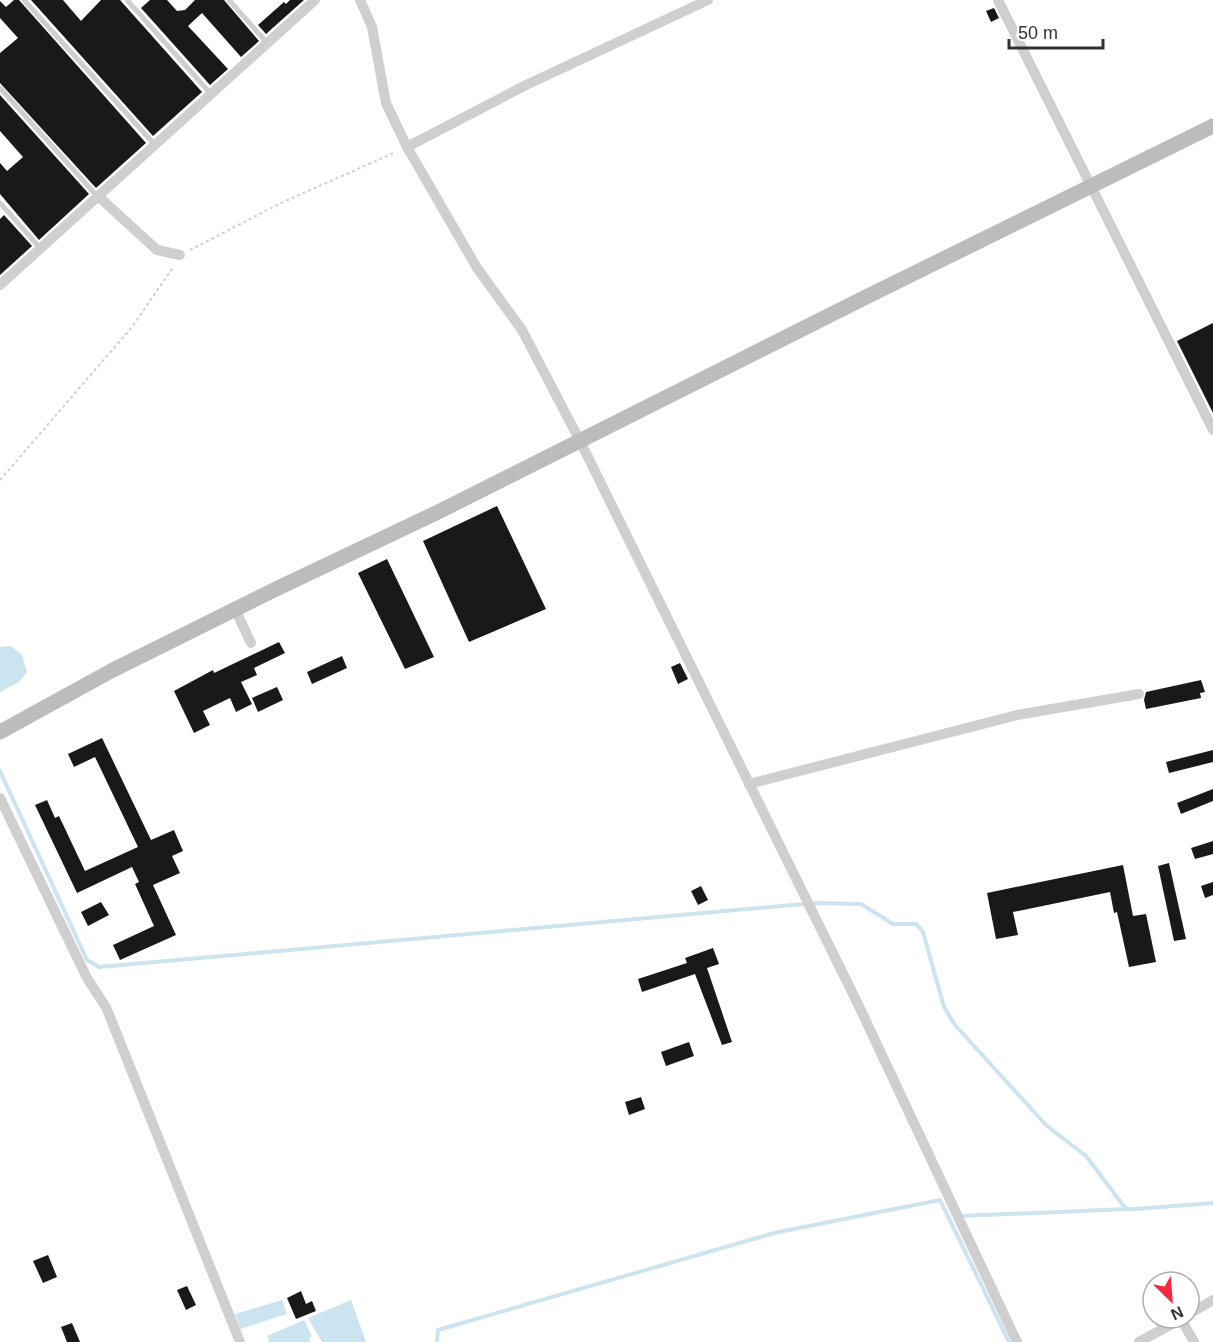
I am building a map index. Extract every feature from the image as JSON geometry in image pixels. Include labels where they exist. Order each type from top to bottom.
[{"type":"street","points":[[0,285],[315,0]]},
{"type":"street","points":[[360,0],[372,27],[386,103],[407,147],[477,268],[522,330],[580,441],[856,1000],[1017,1342]]},
{"type":"street","points":[[407,147],[534,81],[694,3],[708,0]]},
{"type":"street","points":[[998,0],[1213,430]]},
{"type":"street","points":[[0,732],[111,671],[235,609],[580,441],[1213,126]]},
{"type":"street","points":[[99,197],[158,250],[180,255]]},
{"type":"street","points":[[235,609],[251,643]]},
{"type":"street","points":[[750,784],[1017,716],[1139,694]]},
{"type":"street","points":[[0,798],[87,978],[106,1007],[240,1342]]},
{"type":"street","points":[[1139,1342],[1161,1330]]},
{"type":"lane","points":[[24,0],[155,145]]},
{"type":"lane","points":[[127,0],[211,94]]},
{"type":"lane","points":[[229,0],[267,43]]},
{"type":"lane","points":[[0,88],[99,197]]},
{"type":"lane","points":[[0,203],[41,249]]},
{"type":"path","points":[[0,480],[132,327],[160,289],[180,255],[281,203],[407,147]]},
{"type":"water","points":[[11,646],[22,655],[27,672],[19,682],[0,692],[0,647]]},
{"type":"water","points":[[282,1300],[287,1314],[240,1329],[235,1314]]},
{"type":"water","points":[[351,1300],[366,1342],[322,1342],[308,1318]]},
{"type":"water","points":[[304,1320],[312,1336],[309,1338],[310,1342],[266,1342],[269,1341],[267,1336]]},
{"type":"building","points":[[14,0],[19,0],[146,143],[96,188],[0,83],[0,53],[18,38],[0,18],[0,1],[6,7]]},
{"type":"building","points":[[31,0],[63,0],[81,21],[101,0],[120,0],[202,92],[153,136]]},
{"type":"building","points":[[150,0],[167,0],[177,11],[185,10],[195,0],[224,0],[259,41],[241,57],[202,13],[188,26],[228,69],[210,85],[141,8]]},
{"type":"building","points":[[290,0],[304,0],[266,34],[258,25],[284,2],[286,4]]},
{"type":"building","points":[[994,8],[999,18],[991,22],[986,11]]},
{"type":"building","points":[[0,95],[89,194],[39,240],[0,194],[0,163],[7,171],[23,157],[0,131]]},
{"type":"building","points":[[4,215],[32,246],[0,275],[0,219]]},
{"type":"building","points":[[1213,323],[1213,413],[1177,341]]},
{"type":"building","points":[[497,506],[546,609],[469,642],[423,541]]},
{"type":"building","points":[[387,559],[434,657],[405,669],[358,573]]},
{"type":"building","points":[[279,642],[285,653],[254,668],[257,675],[241,682],[252,704],[236,712],[230,698],[203,711],[210,725],[194,733],[174,691],[213,670],[214,673]]},
{"type":"building","points":[[342,656],[347,668],[312,684],[307,672]]},
{"type":"building","points":[[680,663],[688,679],[678,684],[671,667]]},
{"type":"building","points":[[1201,680],[1205,692],[1200,693],[1201,698],[1146,709],[1144,700],[1146,692]]},
{"type":"building","points":[[277,687],[283,700],[258,712],[252,698]]},
{"type":"building","points":[[102,738],[151,840],[174,830],[183,851],[172,856],[180,873],[153,885],[176,935],[120,960],[113,945],[154,926],[135,884],[139,882],[132,867],[77,893],[35,805],[47,800],[55,818],[59,816],[85,871],[138,847],[95,757],[74,767],[68,754]]},
{"type":"building","points":[[1213,750],[1213,762],[1169,773],[1166,762]]},
{"type":"building","points":[[1213,789],[1213,801],[1181,814],[1177,803]]},
{"type":"building","points":[[1213,841],[1213,854],[1195,859],[1191,848]]},
{"type":"building","points":[[1169,863],[1186,939],[1174,941],[1158,866]]},
{"type":"building","points":[[1123,865],[1133,916],[1146,914],[1156,962],[1129,967],[1117,912],[1114,913],[1110,892],[1013,912],[1018,935],[996,939],[987,893]]},
{"type":"building","points":[[1213,882],[1213,895],[1205,898],[1201,886]]},
{"type":"building","points":[[701,886],[708,900],[698,905],[691,891]]},
{"type":"building","points":[[101,902],[109,915],[88,926],[81,912]]},
{"type":"building","points":[[713,948],[719,964],[707,968],[732,1042],[722,1045],[695,974],[642,992],[638,979],[687,963],[685,958]]},
{"type":"building","points":[[689,1042],[694,1056],[666,1066],[661,1052]]},
{"type":"building","points":[[641,1097],[645,1109],[629,1115],[625,1102]]},
{"type":"building","points":[[48,1255],[57,1277],[43,1283],[33,1261]]},
{"type":"building","points":[[187,1286],[196,1305],[186,1310],[177,1290]]},
{"type":"building","points":[[301,1291],[306,1304],[312,1301],[316,1311],[296,1319],[287,1298]]},
{"type":"building","points":[[72,1323],[80,1342],[67,1342],[61,1327]]},
{"type":"waterway","points":[[0,771],[87,960],[99,967],[815,903],[861,904],[893,924],[916,924],[923,932],[944,1007],[955,1025],[1046,1125],[1086,1156],[1123,1205],[1128,1209],[1136,1209],[1213,1203]]},
{"type":"waterway","points":[[437,1342],[438,1330],[774,1233],[940,1200],[1009,1342]]},
{"type":"waterway","points":[[961,1216],[1127,1209]]}]
